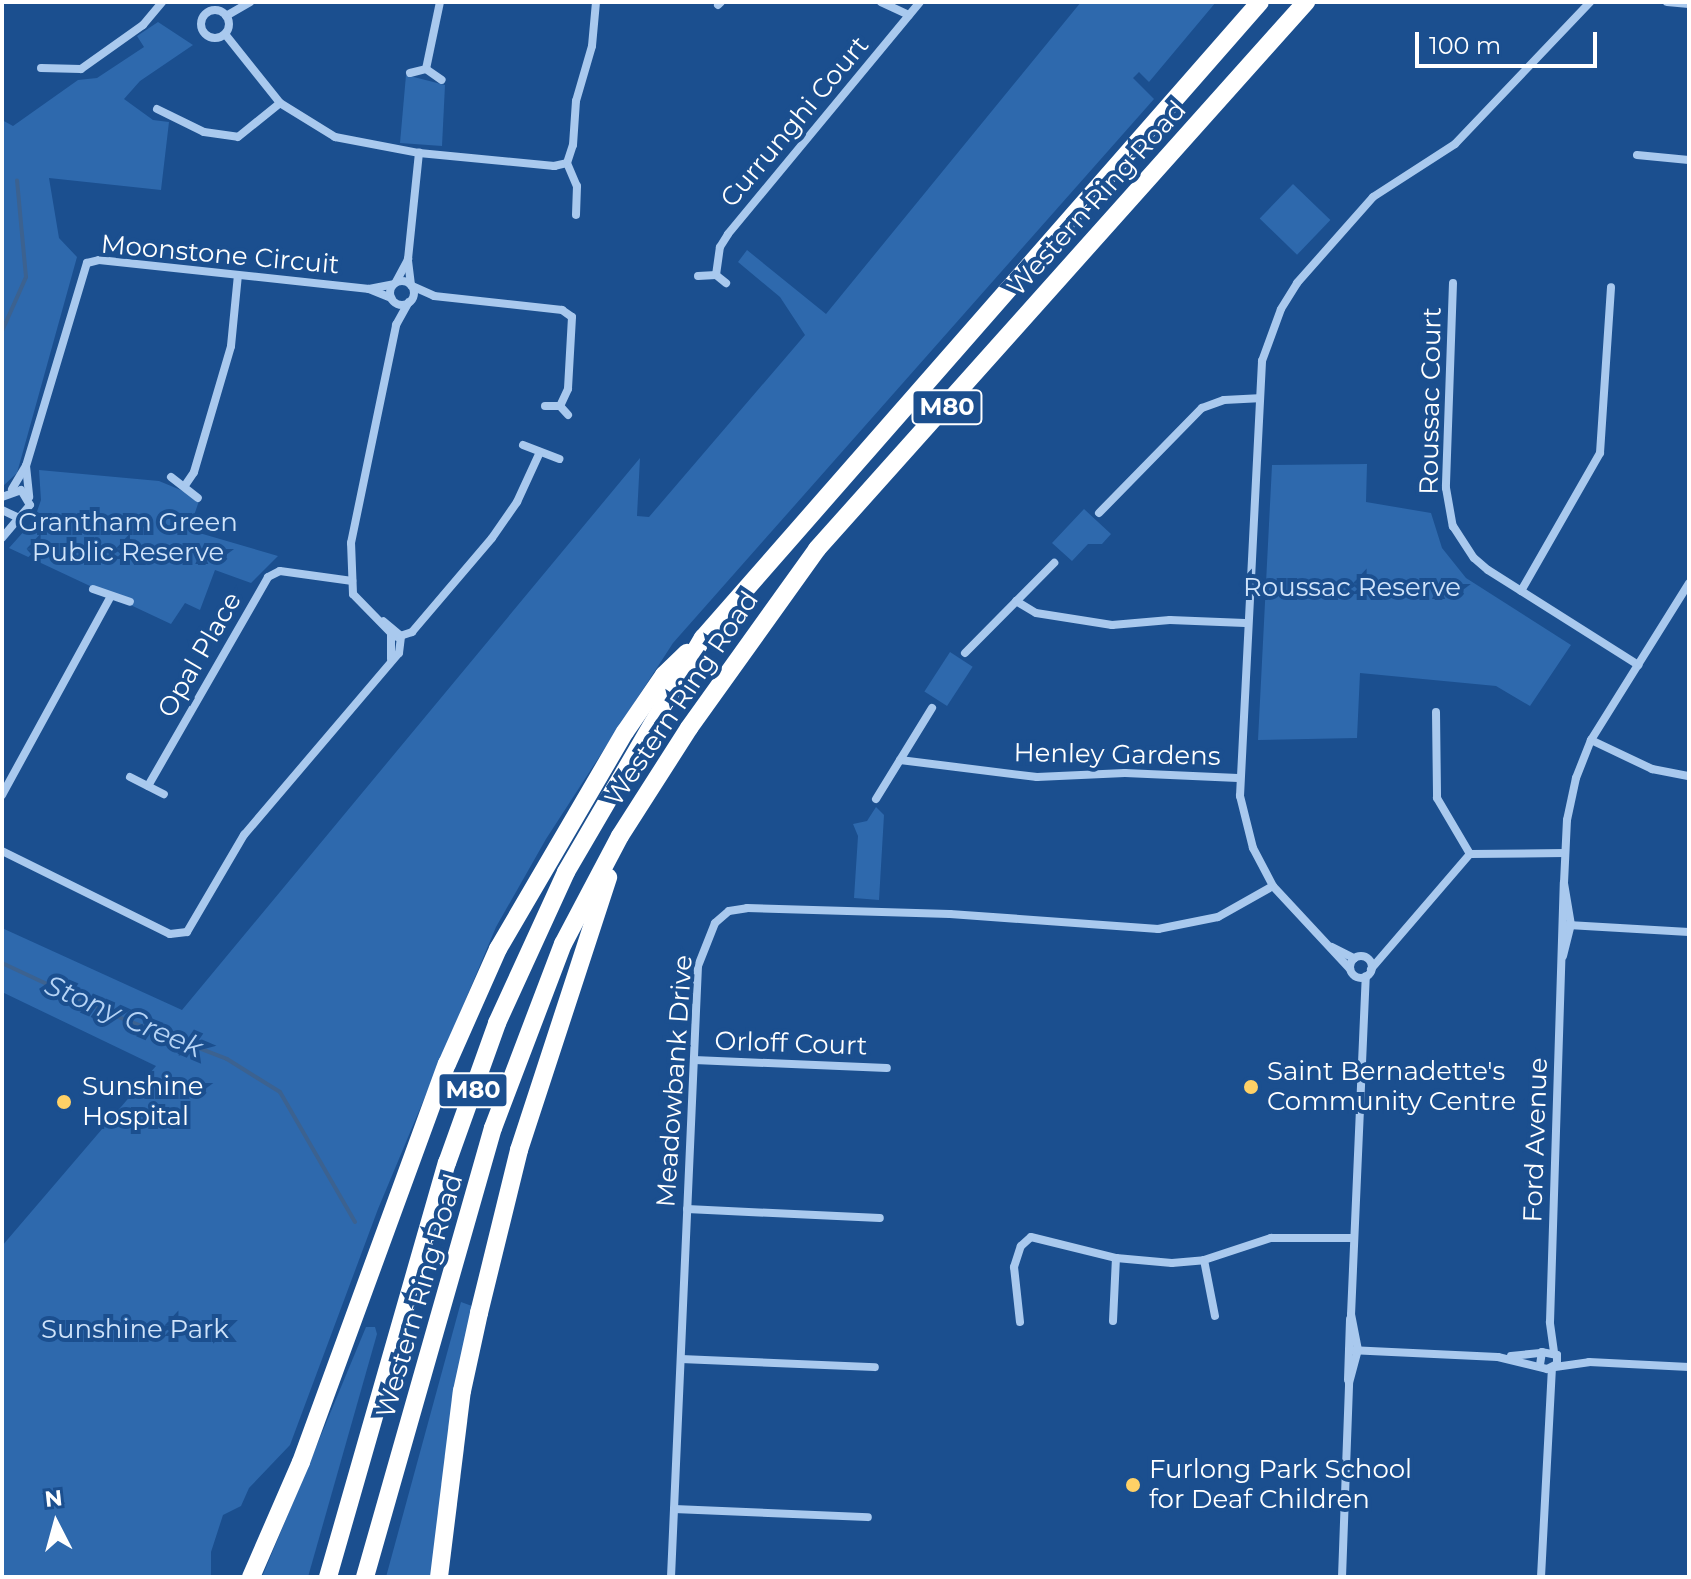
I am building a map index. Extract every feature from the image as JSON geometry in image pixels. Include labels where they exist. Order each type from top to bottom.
[{"type":"highway","name":"Western Ring Road","points":[[328,1577],[447,1163],[497,1023],[566,872],[703,638],[1260,2]]},
{"type":"highway","name":"Western Ring Road","points":[[365,1577],[493,1128],[563,944],[620,836],[689,728],[817,549],[1306,2]]},
{"type":"highway","points":[[251,1577],[301,1462],[447,1064],[498,949],[625,732],[664,675],[703,638]]},
{"type":"highway","points":[[439,1577],[462,1391],[519,1150],[620,836]]},
{"type":"highway","points":[[449,1577],[455,1453]]},
{"type":"highway","points":[[244,1577],[262,1551]]},
{"type":"street","points":[[41,68],[81,69],[143,25],[162,2]]},
{"type":"street","points":[[205,2],[211,10],[226,16]]},
{"type":"street","points":[[226,16],[250,2]]},
{"type":"street","points":[[426,69],[440,2]]},
{"type":"street","points":[[576,215],[576,181],[567,163],[596,2]]},
{"type":"street","points":[[881,2],[909,15]]},
{"type":"street","name":"Currunghi Court","points":[[716,275],[720,247],[728,234],[920,2]]},
{"type":"street","points":[[1365,974],[1350,969],[1273,886],[1247,832],[1238,778],[1258,398],[1270,334],[1297,283],[1373,197],[1455,144],[1590,2]]},
{"type":"street","points":[[1667,2],[1689,4]]},
{"type":"street","points":[[211,10],[202,18],[203,32],[216,38],[225,34]]},
{"type":"street","points":[[226,16],[225,34],[280,103],[335,137],[419,153],[554,166],[567,163]]},
{"type":"street","points":[[410,73],[426,69],[442,80]]},
{"type":"street","points":[[157,109],[204,132],[238,137],[280,103]]},
{"type":"street","points":[[397,637],[353,594],[351,543],[396,325],[410,301],[408,259],[419,153]]},
{"type":"street","points":[[1637,155],[1689,160]]},
{"type":"street","points":[[396,325],[392,299],[395,283],[408,259]]},
{"type":"street","name":"Moonstone Circuit","points":[[6,492],[26,466],[87,263],[99,260],[369,289],[392,299],[410,301],[434,296]]},
{"type":"street","points":[[186,484],[194,472],[231,346],[238,275]]},
{"type":"street","points":[[698,276],[716,275],[726,283]]},
{"type":"street","points":[[395,283],[434,296],[562,310],[572,317],[568,389],[560,406]]},
{"type":"street","name":"Moonstone Circuit","points":[[369,289],[395,283]]},
{"type":"street","name":"Roussac Court","points":[[1453,283],[1449,510],[1474,558],[1638,665]]},
{"type":"street","points":[[1521,591],[1587,484],[1600,453],[1611,287]]},
{"type":"street","points":[[1099,513],[1202,408],[1224,400],[1258,398]]},
{"type":"street","points":[[545,406],[560,406],[568,415]]},
{"type":"street","points":[[523,445],[559,459]]},
{"type":"street","points":[[397,637],[412,632],[492,538],[517,502],[540,452]]},
{"type":"street","name":"Moonstone Circuit","points":[[26,466],[29,497]]},
{"type":"street","points":[[171,477],[186,484],[198,498]]},
{"type":"street","points":[[6,492],[29,497],[29,509],[2,538],[2,511],[19,518]]},
{"type":"street","points":[[965,653],[1054,563]]},
{"type":"street","name":"Opal Place","points":[[148,786],[268,577],[280,571],[352,581]]},
{"type":"street","name":"Ford Avenue","points":[[1554,1368],[1550,1322],[1561,960],[1567,925],[1559,907],[1564,883],[1570,801],[1591,740],[1689,583]]},
{"type":"street","points":[[93,589],[110,598],[130,602]]},
{"type":"street","points":[[2,795],[110,598]]},
{"type":"street","points":[[1016,601],[1036,613],[1112,625],[1170,620],[1245,623]]},
{"type":"street","points":[[2,851],[170,934],[187,932],[244,835],[391,659],[397,637]]},
{"type":"street","points":[[876,799],[932,708]]},
{"type":"street","points":[[1436,712],[1437,798],[1470,854]]},
{"type":"street","points":[[1591,740],[1652,769],[1689,776]]},
{"type":"street","name":"Henley Gardens","points":[[900,760],[1037,777],[1125,773],[1238,778]]},
{"type":"street","points":[[130,777],[164,794]]},
{"type":"street","points":[[1365,974],[1470,854],[1565,853]]},
{"type":"street","name":"Meadowbank Drive","points":[[671,1577],[700,953],[715,923],[738,908],[950,914],[1158,929],[1218,917],[1273,886]]},
{"type":"street","points":[[1567,925],[1689,932]]},
{"type":"street","points":[[1327,944],[1354,958],[1366,957],[1390,945]]},
{"type":"street","points":[[1342,1577],[1349,1383],[1354,1350],[1351,1315],[1353,1238],[1361,1006],[1366,957]]},
{"type":"street","points":[[1350,969],[1354,958]]},
{"type":"street","name":"Orloff Court","points":[[694,1060],[887,1068]]},
{"type":"street","points":[[687,1209],[880,1218]]},
{"type":"street","points":[[1020,1322],[1014,1267],[1025,1239],[1038,1235],[1116,1258],[1172,1263],[1204,1260],[1271,1238],[1353,1238]]},
{"type":"street","points":[[1113,1321],[1116,1258]]},
{"type":"street","points":[[1204,1260],[1215,1316]]},
{"type":"street","name":"Ford Avenue","points":[[1540,1366],[1550,1322]]},
{"type":"street","points":[[1354,1350],[1498,1357],[1554,1352],[1589,1362]]},
{"type":"street","points":[[1498,1357],[1554,1368],[1589,1362],[1689,1367]]},
{"type":"street","points":[[681,1359],[875,1367]]},
{"type":"street","points":[[1540,1366],[1547,1404]]},
{"type":"street","points":[[1541,1577],[1547,1404],[1554,1368]]},
{"type":"street","points":[[674,1509],[868,1517]]},
{"type":"green space","name":"Sunshine Park","points":[[1081,2],[1216,2],[1149,82],[1139,72],[1133,78],[1154,99],[673,643],[546,839],[496,927],[378,1209],[290,1445],[249,1488],[241,1506],[223,1515],[211,1552],[211,1576],[2,1577],[2,1246],[156,1066],[2,992],[2,928],[182,1010],[640,458],[637,516],[649,517],[805,335],[780,297],[738,262],[747,250],[826,314]]},
{"type":"green space","points":[[158,22],[193,45],[140,81],[124,99],[153,120],[169,122],[161,190],[49,178],[59,238],[77,257],[17,473],[2,487],[2,120],[13,126],[78,80],[97,78],[144,47],[137,36]]},
{"type":"green space","points":[[406,75],[445,85],[442,146],[400,143]]},
{"type":"green space","points":[[1293,184],[1330,220],[1297,255],[1260,219]]},
{"type":"green space","name":"Roussac Reserve","points":[[1367,464],[1366,502],[1431,513],[1442,548],[1466,578],[1571,645],[1530,706],[1496,686],[1360,673],[1357,738],[1258,740],[1272,465]]},
{"type":"green space","name":"Grantham Green Public Reserve","points":[[39,470],[159,481],[200,498],[189,530],[278,556],[251,583],[215,570],[200,610],[185,603],[171,624],[9,548],[34,520],[41,500]]},
{"type":"green space","points":[[1084,509],[1111,534],[1102,544],[1088,544],[1072,561],[1052,543]]},
{"type":"green space","points":[[950,652],[973,667],[947,706],[924,691]]},
{"type":"green space","points":[[876,807],[884,815],[879,900],[854,898],[858,836],[853,824],[867,821]]},
{"type":"green space","points":[[461,1302],[472,1306],[432,1577],[386,1577]]},
{"type":"green space","points":[[366,1327],[375,1327],[377,1334],[308,1577],[262,1577]]},
{"type":"waterway","name":"Stony Creek","points":[[2,331],[26,277],[17,180]]},
{"type":"waterway","name":"Stony Creek","points":[[2,963],[113,1015],[227,1059],[280,1092],[355,1222]]},
{"type":"place","name":"Saint Bernadette's Community Centre","points":[[1251,1087]]},
{"type":"place","name":"Sunshine Hospital","points":[[64,1102]]},
{"type":"place","name":"Furlong Park School for Deaf Children","points":[[1133,1485]]}]
